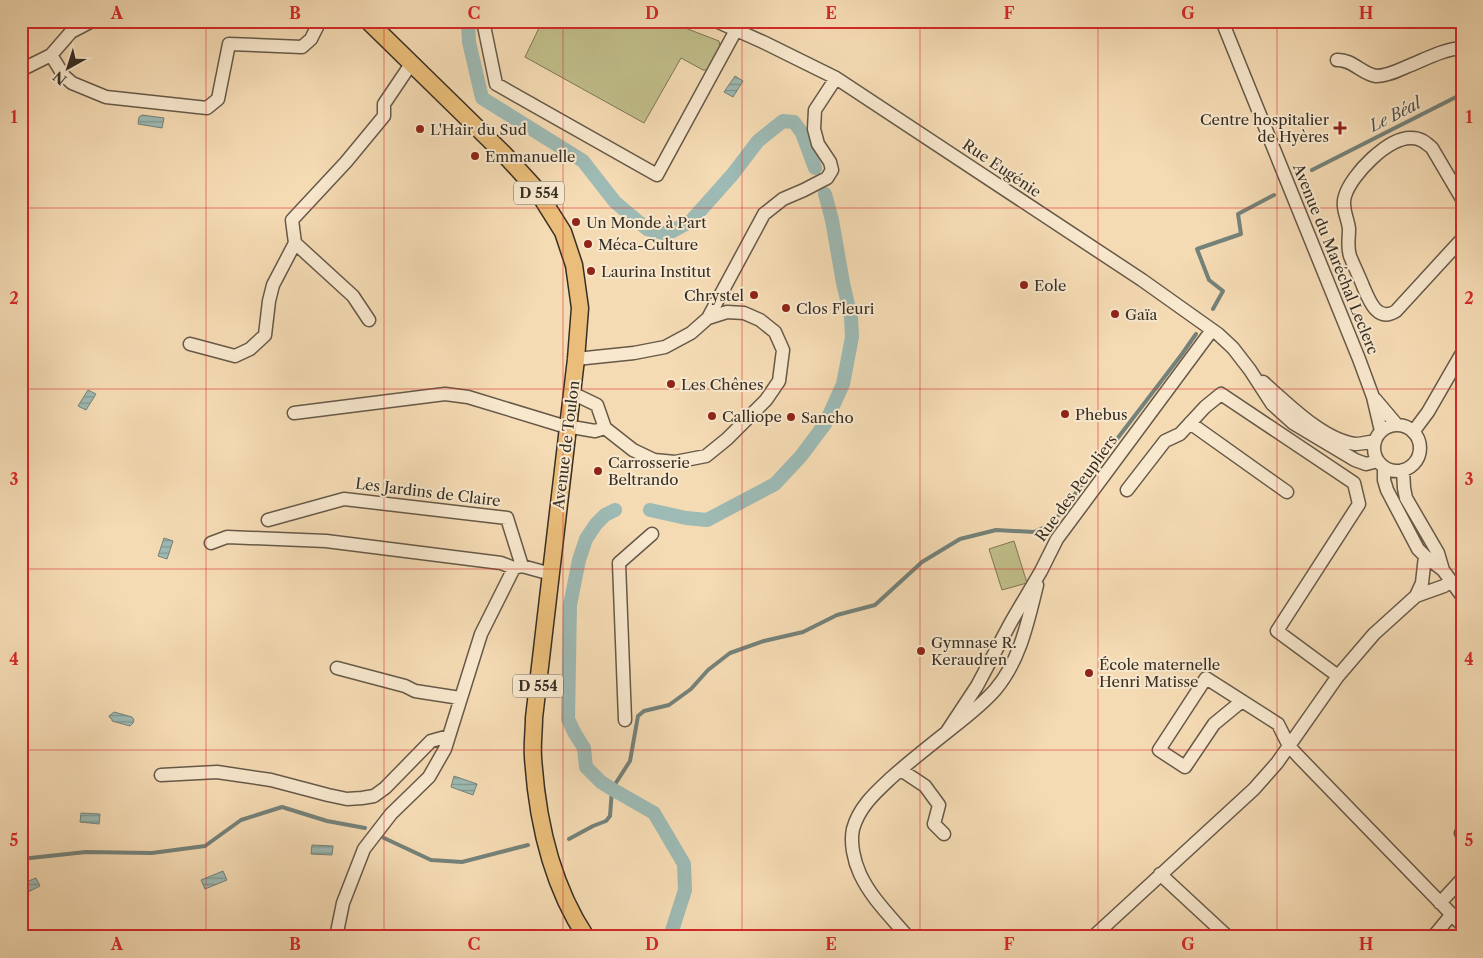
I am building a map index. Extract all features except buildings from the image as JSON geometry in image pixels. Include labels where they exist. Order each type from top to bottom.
[{"type":"main road","name":"Avenue de Toulon","points":[[368,21],[503,153],[536,189],[564,232],[574,264],[580,308],[576,359],[534,718],[533,755],[543,834],[552,866],[566,900],[586,937]]},
{"type":"street","points":[[21,70],[51,55],[71,32],[92,21]]},
{"type":"street","points":[[51,55],[64,76],[72,83],[106,97],[207,108],[218,99],[229,44],[302,47],[311,40],[320,21]]},
{"type":"street","points":[[483,21],[496,84],[657,175],[736,30]]},
{"type":"street","name":"Rue Eugénie","points":[[716,21],[836,78],[1142,280],[1212,330],[1233,348],[1272,404],[1292,423],[1355,460],[1366,464],[1381,464]]},
{"type":"street","name":"Avenue du Maréchal Leclerc","points":[[1222,21],[1282,166],[1373,397],[1378,436]]},
{"type":"street","points":[[1338,60],[1344,59],[1366,73],[1377,76],[1390,74],[1437,54],[1462,48]]},
{"type":"street","points":[[190,344],[235,356],[250,349],[266,335],[269,301],[273,285],[295,243],[292,220],[346,162],[384,116],[384,104],[411,64]]},
{"type":"street","points":[[576,359],[634,353],[664,347],[691,333],[708,318],[764,214],[783,199],[827,178],[832,170],[830,162],[818,144],[814,129],[815,110],[836,78]]},
{"type":"street","points":[[1462,199],[1432,148],[1426,142],[1406,138],[1383,150],[1361,170],[1345,195],[1343,204],[1349,228],[1348,248],[1350,256],[1372,306],[1382,314],[1396,311],[1462,239]]},
{"type":"street","points":[[295,243],[353,296],[369,320]]},
{"type":"street","points":[[572,393],[597,405],[604,428],[633,450],[654,460],[675,462],[706,456],[727,439],[766,400],[779,381],[783,350],[775,332],[760,320],[744,313],[727,312],[708,318]]},
{"type":"street","name":"Rue des Peupliers","points":[[946,732],[977,686],[1057,539],[1212,330]]},
{"type":"street","points":[[1413,432],[1428,412],[1462,353]]},
{"type":"street","name":"Rue Eugénie","points":[[1250,370],[1300,414],[1318,428],[1340,440],[1356,444],[1378,436]]},
{"type":"street","points":[[294,413],[445,394],[468,397],[568,426],[595,431],[604,428]]},
{"type":"street","points":[[1127,490],[1164,441],[1180,434],[1205,407],[1221,394],[1354,483],[1359,504],[1277,631],[1338,676]]},
{"type":"street","name":"Avenue du Maréchal Leclerc","points":[[1373,397],[1397,425]]},
{"type":"street","points":[[1190,424],[1287,492]]},
{"type":"street","points":[[1381,464],[1390,470],[1403,470],[1414,462],[1418,457],[1419,444],[1413,432],[1408,428],[1397,425],[1389,426],[1378,436],[1374,452],[1381,464],[1387,490],[1422,552],[1443,570],[1462,596]]},
{"type":"street","points":[[1403,470],[1406,498],[1438,553],[1443,570]]},
{"type":"street","name":"Les Jardins de Claire","points":[[268,520],[344,499],[507,518],[518,567]]},
{"type":"street","points":[[625,720],[619,563],[652,534]]},
{"type":"street","points":[[211,543],[227,536],[326,540],[501,563],[551,574]]},
{"type":"street","points":[[1422,583],[1422,552],[1430,540]]},
{"type":"street","points":[[336,937],[343,902],[364,849],[391,814],[429,777],[445,749],[481,634],[518,567]]},
{"type":"street","points":[[1416,596],[1422,583],[1431,573],[1443,570]]},
{"type":"street","name":"Rue des Peupliers","points":[[908,937],[871,894],[860,874],[855,862],[853,831],[863,808],[873,795],[972,712],[994,691],[1005,677],[1016,657],[1041,571]]},
{"type":"street","points":[[1093,937],[1254,789],[1289,746],[1338,676],[1374,634],[1416,596],[1444,586],[1451,581]]},
{"type":"street","points":[[336,668],[405,686],[415,691],[460,698]]},
{"type":"street","points":[[1242,701],[1214,724],[1185,767],[1159,750],[1206,678],[1242,701],[1278,724],[1289,746],[1362,824],[1462,925]]},
{"type":"street","points":[[161,775],[217,772],[271,780],[347,799],[362,798],[374,796],[385,788],[431,740],[449,736]]},
{"type":"street","points":[[901,770],[925,786],[939,805],[934,824],[944,834]]},
{"type":"street","points":[[1160,874],[1228,937]]},
{"type":"street","points":[[1440,903],[1462,879]]},
{"type":"street","points":[[1432,937],[1452,914]]},
{"type":"shaded area","points":[[550,21],[667,21],[719,41],[720,48],[708,70],[703,70],[681,58],[644,123],[525,57],[539,28]]},
{"type":"shaded area","points":[[1014,541],[1027,583],[1002,590],[989,549]]},
{"type":"water","points":[[735,76],[743,81],[733,97],[724,92]]},
{"type":"water","points":[[142,115],[164,118],[162,128],[138,124],[139,117]]},
{"type":"water","points":[[88,390],[96,394],[86,410],[78,406]]},
{"type":"water","points":[[164,538],[173,541],[167,559],[158,556]]},
{"type":"water","points":[[114,712],[132,717],[133,723],[130,726],[112,721],[109,716]]},
{"type":"water","points":[[454,776],[477,784],[473,795],[451,787]]},
{"type":"water","points":[[81,813],[100,814],[99,824],[80,822]]},
{"type":"water","points":[[312,845],[333,846],[332,855],[311,854]]},
{"type":"water","points":[[223,871],[227,880],[205,889],[201,880]]},
{"type":"water","points":[[36,878],[40,886],[28,892],[29,895],[25,897],[21,890],[21,884]]},
{"type":"waterway","points":[[468,21],[469,42],[482,98],[583,161],[615,202],[647,229],[667,234],[691,221],[732,175],[758,141],[783,121],[794,122],[802,133],[815,168]]},
{"type":"waterway","name":"Le Béal","points":[[1312,170],[1462,94]]},
{"type":"waterway","points":[[650,510],[686,518],[707,520],[775,484],[801,456],[825,424],[843,384],[852,337],[851,317],[825,194]]},
{"type":"waterway","points":[[1213,309],[1223,291],[1209,280],[1197,249],[1241,234],[1238,214],[1274,195]]},
{"type":"waterway","points":[[569,839],[606,821],[610,816],[612,789],[630,761],[638,716],[644,711],[669,705],[691,689],[708,670],[730,653],[764,641],[803,632],[837,615],[875,605],[922,562],[960,539],[996,530],[1034,532],[1052,524],[1196,334]]},
{"type":"waterway","points":[[615,510],[605,515],[596,524],[586,539],[579,560],[570,605],[568,719],[584,748],[586,767],[601,782],[654,813],[684,864],[685,890],[670,937]]},
{"type":"waterway","points":[[21,859],[86,852],[152,853],[205,846],[241,820],[282,807],[327,821],[365,828]]},
{"type":"waterway","points":[[384,838],[431,860],[462,862],[528,845]]},
{"type":"place","name":"Centre hospitalier de Hyères","points":[[1340,128]]},
{"type":"place","name":"L'Hair du Sud","points":[[420,129]]},
{"type":"place","name":"Emmanuelle","points":[[475,156]]},
{"type":"place","name":"Un Monde à Part","points":[[576,222]]},
{"type":"place","name":"Méca-Culture","points":[[588,244]]},
{"type":"place","name":"Laurina Institut","points":[[591,271]]},
{"type":"place","name":"Eole","points":[[1024,285]]},
{"type":"place","name":"Chrystel","points":[[754,295]]},
{"type":"place","name":"Clos Fleuri","points":[[786,308]]},
{"type":"place","name":"Gaïa","points":[[1115,314]]},
{"type":"place","name":"Les Chênes","points":[[671,384]]},
{"type":"place","name":"Phebus","points":[[1065,414]]},
{"type":"place","name":"Calliope","points":[[712,416]]},
{"type":"place","name":"Sancho","points":[[791,417]]},
{"type":"place","name":"Carrosserie Beltrando","points":[[598,471]]},
{"type":"place","name":"Gymnase R. Keraudren","points":[[921,651]]},
{"type":"place","name":"École maternelle Henri Matisse","points":[[1089,673]]}]
